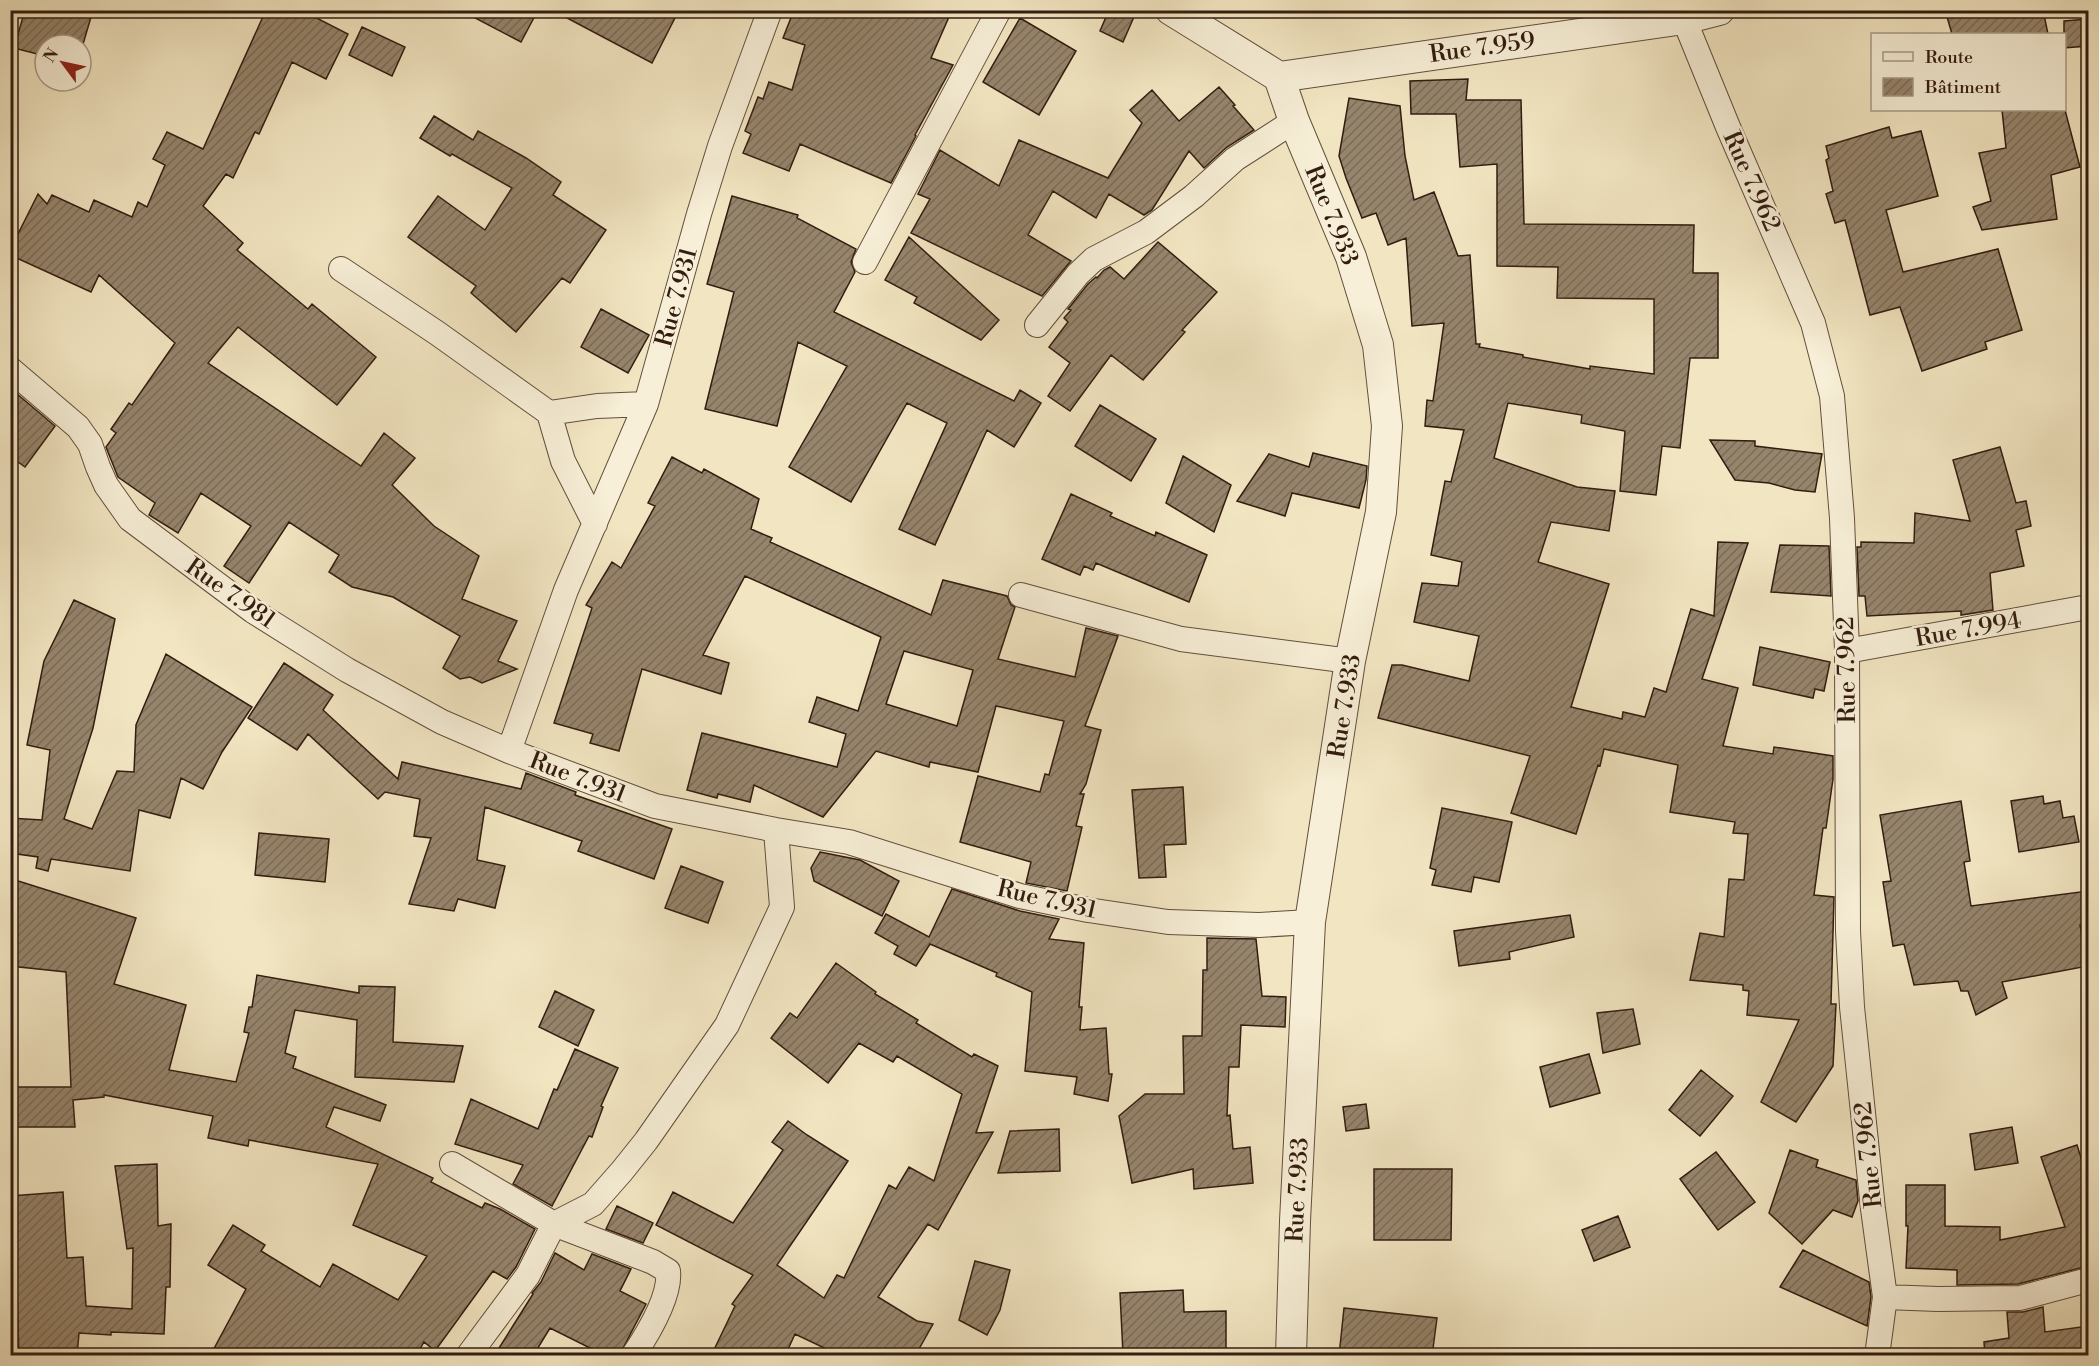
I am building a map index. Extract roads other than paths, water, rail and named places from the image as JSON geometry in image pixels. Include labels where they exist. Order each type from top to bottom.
[{"type":"street","name":"Rue 7.931","points":[[770,10],[720,146],[646,404],[566,590],[509,751],[655,806],[849,842],[1020,896],[1088,910],[1168,922],[1259,925],[1310,922]]},
{"type":"street","points":[[865,262],[999,10]]},
{"type":"street","points":[[1171,10],[1279,77]]},
{"type":"street","name":"Rue 7.959","points":[[1279,77],[1719,10]]},
{"type":"street","name":"Rue 7.962","points":[[1684,15],[1732,137],[1813,323],[1832,396],[1842,518],[1847,651],[1848,931],[1852,1007],[1873,1209],[1886,1297],[1877,1356]]},
{"type":"street","name":"Rue 7.933","points":[[1279,77],[1294,121],[1358,279],[1378,345],[1387,426],[1381,512],[1350,662],[1310,922],[1295,1221],[1292,1356]]},
{"type":"street","points":[[1037,325],[1078,274],[1094,259],[1146,232],[1194,196],[1235,159],[1294,121]]},
{"type":"street","points":[[341,269],[437,333],[549,413],[563,461],[595,524]]},
{"type":"street","name":"Rue 7.981","points":[[10,369],[78,427],[90,444],[106,485],[130,519],[253,611],[347,670],[442,722],[509,751]]},
{"type":"street","points":[[549,413],[597,406],[646,404]]},
{"type":"street","points":[[1021,595],[1181,639],[1350,662]]},
{"type":"street","name":"Rue 7.994","points":[[1847,651],[2088,607]]},
{"type":"street","points":[[468,1356],[528,1275],[554,1224],[593,1204],[622,1171],[727,1025],[782,906],[776,830]]},
{"type":"street","points":[[452,1164],[554,1224],[653,1262],[668,1271],[669,1283],[646,1336],[633,1356]]},
{"type":"street","points":[[1886,1297],[2020,1298],[2088,1280]]}]
